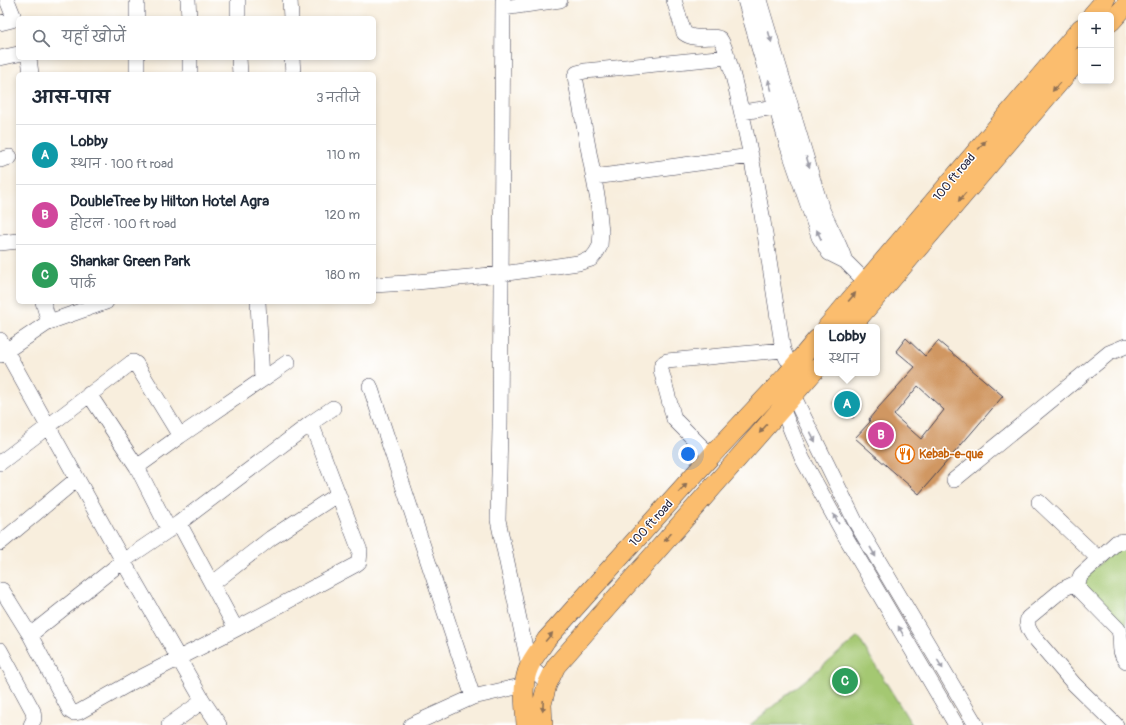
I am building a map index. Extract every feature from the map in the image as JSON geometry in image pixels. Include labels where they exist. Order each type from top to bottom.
[{"type":"main road","points":[[1094,12],[1104,0]]},
{"type":"main road","points":[[1114,19],[1126,5]]},
{"type":"main road","name":"100 ft road","points":[[853,324],[872,288],[1078,32]]},
{"type":"main road","name":"100 ft road","points":[[830,324],[872,288],[1078,60]]},
{"type":"main road","name":"100 ft road","points":[[526,725],[524,685],[529,666],[546,640],[711,456],[784,378],[814,343]]},
{"type":"main road","name":"100 ft road","points":[[543,725],[542,704],[548,683],[556,666],[814,371]]},
{"type":"street","points":[[0,23],[12,20],[13,15],[8,0]]},
{"type":"street","points":[[137,0],[137,16]]},
{"type":"street","points":[[188,0],[189,16]]},
{"type":"street","points":[[238,0],[238,16]]},
{"type":"street","points":[[290,0],[291,16]]},
{"type":"street","points":[[548,683],[529,666],[498,520],[503,4],[560,0]]},
{"type":"street","points":[[674,0],[684,33],[692,37],[719,38],[722,41],[728,57],[742,112],[762,215],[783,350],[787,402],[802,458],[841,529],[956,725]]},
{"type":"street","points":[[745,0],[787,144],[819,237],[829,253],[845,261],[872,288]]},
{"type":"street","points":[[759,0],[821,207],[840,246],[845,261]]},
{"type":"street","points":[[0,58],[16,54]]},
{"type":"street","points":[[376,285],[501,274],[578,263],[591,259],[600,246],[601,232],[594,177],[575,76],[577,73],[585,70],[728,57]]},
{"type":"street","points":[[29,60],[31,72]]},
{"type":"street","points":[[136,72],[137,60]]},
{"type":"street","points":[[190,60],[190,72]]},
{"type":"street","points":[[239,60],[240,72]]},
{"type":"street","points":[[292,60],[293,72]]},
{"type":"street","points":[[742,112],[776,107]]},
{"type":"street","points":[[594,177],[751,156]]},
{"type":"street","points":[[1,241],[16,241]]},
{"type":"street","points":[[44,304],[49,322]]},
{"type":"street","points":[[100,304],[49,322],[2,349],[48,426],[178,658],[219,725]]},
{"type":"street","points":[[258,304],[262,380]]},
{"type":"street","points":[[954,480],[1109,353],[1126,346]]},
{"type":"street","points":[[711,456],[674,420],[661,365],[667,361],[783,350]]},
{"type":"street","points":[[137,467],[288,362]]},
{"type":"street","points":[[0,463],[131,363],[135,363],[180,436]]},
{"type":"street","points":[[370,386],[472,697]]},
{"type":"street","points":[[89,394],[212,584],[236,629]]},
{"type":"street","points":[[787,402],[855,521],[976,725]]},
{"type":"street","points":[[30,635],[123,561],[174,526],[333,408]]},
{"type":"street","points":[[2,590],[30,635],[70,711],[73,713],[79,712],[355,565],[359,562],[360,551],[311,423]]},
{"type":"street","points":[[0,543],[77,479]]},
{"type":"street","points":[[212,584],[271,538],[338,494]]},
{"type":"street","points":[[1039,502],[1099,559]]},
{"type":"street","points":[[1126,541],[1117,542],[1081,575],[1078,582],[1079,589],[1118,629],[1121,635],[1121,655],[1126,661]]},
{"type":"street","points":[[1078,582],[1063,589],[1028,618],[1028,629],[1074,684],[1116,725]]},
{"type":"street","points":[[1,657],[33,711],[34,719],[31,725]]},
{"type":"street","points":[[411,725],[472,697],[524,685]]},
{"type":"street","points":[[169,725],[203,701]]},
{"type":"green space","points":[[1125,548],[1126,632],[1084,584],[1085,577],[1116,549]]},
{"type":"green space","points":[[858,637],[912,725],[750,725]]},
{"type":"building","points":[[906,338],[925,356],[938,341],[1003,396],[919,494],[855,438],[870,422],[869,419],[878,408],[915,367],[896,351]],"holes":[[[918,386],[944,410],[921,439],[894,415]]]},
{"type":"building","points":[[843,391],[861,406],[853,418],[833,403]]},
{"type":"place","name":"Lobby","points":[[847,404]]},
{"type":"place","name":"DoubleTree by Hilton Hotel Agra","points":[[881,435]]},
{"type":"place","name":"Kebab-e-que","points":[[905,454]]},
{"type":"place","name":"Shankar Green Park","points":[[845,681]]}]
